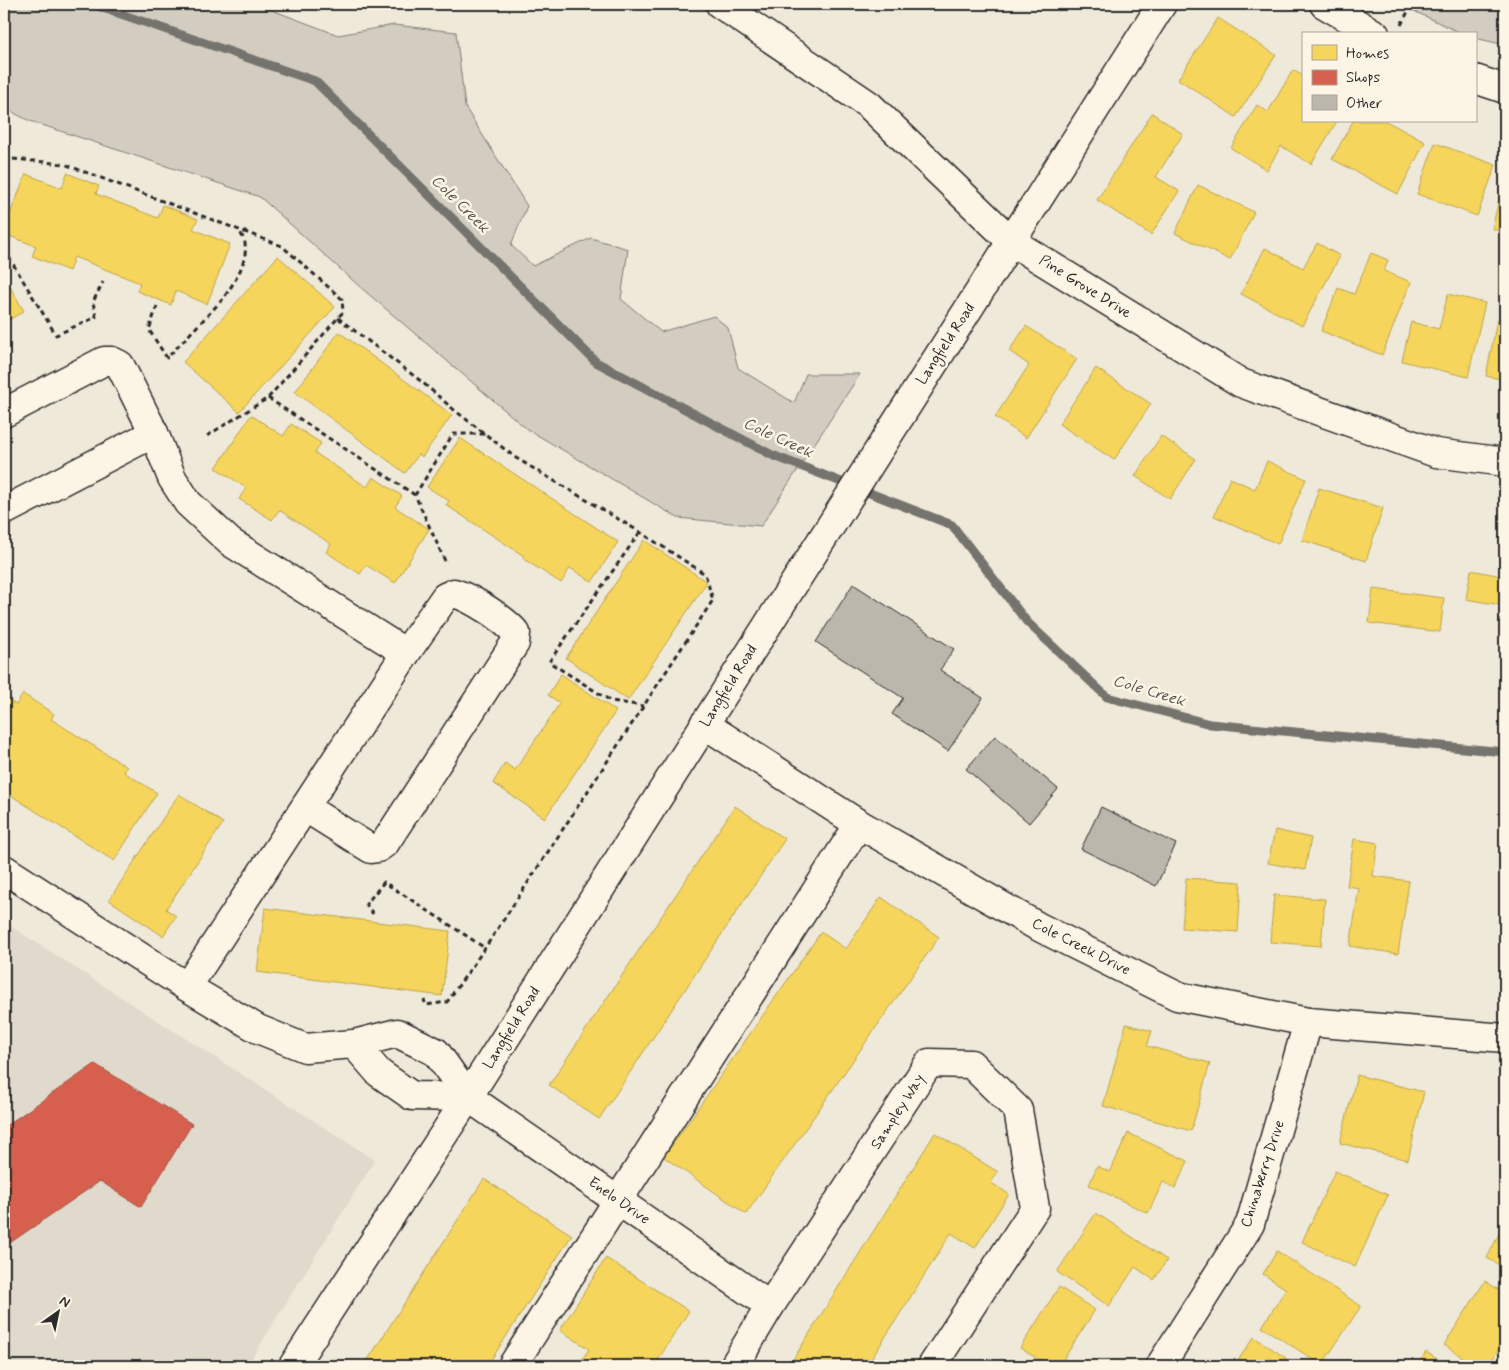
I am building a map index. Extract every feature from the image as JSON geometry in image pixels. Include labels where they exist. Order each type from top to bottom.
[{"type":"street","name":"Langfield Road","points":[[293,1366],[468,1097],[1162,4]]},
{"type":"street","points":[[1324,4],[1372,32]]},
{"type":"street","name":"Pine Grove Drive","points":[[721,5],[869,106],[1012,242],[1241,383],[1436,453],[1505,462]]},
{"type":"street","points":[[1476,79],[1505,89]]},
{"type":"street","points":[[4,413],[104,361],[112,361],[120,366],[154,433],[172,478],[188,503],[206,522],[230,542],[406,653]]},
{"type":"street","points":[[4,511],[154,433]]},
{"type":"street","points":[[187,987],[406,653],[445,597],[454,593],[465,596],[510,626],[516,633],[515,643],[385,843],[378,848],[372,849],[306,808]]},
{"type":"street","name":"Cole Creek Drive","points":[[704,724],[859,824],[1037,926],[1178,996],[1308,1022],[1505,1038]]},
{"type":"street","points":[[512,1366],[859,824]]},
{"type":"street","points":[[4,869],[187,987],[258,1029],[305,1048],[354,1044],[397,1033],[436,1052],[468,1097]]},
{"type":"street","name":"Chinaberry Drive","points":[[1160,1366],[1250,1224],[1308,1022]]},
{"type":"street","points":[[354,1044],[379,1073],[412,1096],[468,1097]]},
{"type":"street","name":"Sampley Way","points":[[734,1366],[770,1306],[929,1064],[971,1064],[1018,1110],[1034,1208],[932,1366]]},
{"type":"street","name":"Enelo Drive","points":[[468,1097],[770,1306]]},
{"type":"path","points":[[1401,25],[1412,4]]},
{"type":"path","points":[[4,158],[64,164],[282,246],[342,299],[343,312],[268,398],[205,436]]},
{"type":"path","points":[[157,306],[149,330],[167,358],[223,299],[230,288],[243,262],[245,244],[238,229]]},
{"type":"path","points":[[4,249],[56,335],[96,317],[93,302],[103,282]]},
{"type":"path","points":[[338,318],[422,382],[453,409],[516,458],[640,532],[705,574],[712,600],[485,948],[447,1002],[426,1005],[424,1000]]},
{"type":"path","points":[[268,398],[415,495],[445,561]]},
{"type":"path","points":[[415,495],[453,434],[486,434]]},
{"type":"path","points":[[640,532],[549,662],[611,701],[643,706]]},
{"type":"path","points":[[373,914],[366,904],[384,882],[485,948]]},
{"type":"shaded area","points":[[4,4],[256,4],[338,35],[394,25],[456,32],[465,107],[527,206],[511,245],[533,266],[591,238],[628,249],[621,299],[661,332],[714,316],[728,328],[738,368],[794,403],[806,374],[860,374],[761,526],[678,518],[527,429],[359,286],[260,197],[30,121],[4,108]]},
{"type":"shaded area","points":[[1399,4],[1505,4],[1505,45],[1476,38],[1476,32],[1459,32]]},
{"type":"shaded area","points":[[4,922],[375,1160],[247,1366],[4,1366]]},
{"type":"building: Homes","points":[[1218,18],[1276,55],[1236,117],[1178,79]]},
{"type":"building: Homes","points":[[1293,70],[1302,75],[1302,122],[1336,122],[1311,164],[1281,146],[1267,170],[1231,148],[1257,105],[1268,112]]},
{"type":"building: Homes","points":[[1152,113],[1183,134],[1156,177],[1179,191],[1151,235],[1097,200]]},
{"type":"building: Homes","points":[[1352,122],[1388,122],[1425,142],[1398,194],[1332,159]]},
{"type":"building: Homes","points":[[1435,143],[1496,165],[1477,216],[1417,194]]},
{"type":"building: Homes","points":[[67,173],[99,186],[96,194],[158,218],[163,205],[198,219],[193,229],[230,244],[207,304],[176,291],[171,305],[137,291],[140,283],[74,257],[69,271],[32,256],[36,246],[4,234],[4,229],[26,174],[62,188]]},
{"type":"building: Homes","points":[[1505,173],[1505,232],[1492,229]]},
{"type":"building: Homes","points":[[1198,185],[1254,212],[1230,260],[1175,233]]},
{"type":"building: Homes","points":[[1317,243],[1340,256],[1302,326],[1241,294],[1265,248],[1303,268]]},
{"type":"building: Homes","points":[[1371,253],[1388,260],[1384,271],[1411,282],[1382,355],[1321,331],[1338,288],[1354,294]]},
{"type":"building: Homes","points":[[278,256],[335,307],[239,412],[183,362]]},
{"type":"building: Homes","points":[[4,276],[24,311],[4,323]]},
{"type":"building: Homes","points":[[1448,294],[1485,303],[1468,377],[1402,361],[1411,322],[1439,329]]},
{"type":"building: Homes","points":[[1497,320],[1505,322],[1505,380],[1486,376]]},
{"type":"building: Homes","points":[[1026,326],[1077,359],[1026,438],[995,417],[1029,365],[1009,351]]},
{"type":"building: Homes","points":[[339,332],[452,415],[422,457],[419,454],[405,473],[295,392]]},
{"type":"building: Homes","points":[[1096,368],[1151,404],[1114,460],[1059,424]]},
{"type":"building: Homes","points":[[251,415],[283,436],[291,424],[321,443],[315,453],[367,487],[373,477],[402,496],[395,507],[429,529],[395,583],[366,565],[360,574],[326,552],[331,544],[279,510],[272,520],[239,499],[246,488],[216,468]]},
{"type":"building: Homes","points":[[1161,436],[1196,459],[1170,499],[1135,476]]},
{"type":"building: Homes","points":[[460,438],[618,542],[592,582],[570,568],[561,583],[522,558],[524,556],[446,505],[449,501],[427,487]]},
{"type":"building: Homes","points":[[1267,461],[1306,479],[1278,544],[1214,516],[1230,478],[1255,489]]},
{"type":"building: Homes","points":[[1319,488],[1383,508],[1366,561],[1302,540]]},
{"type":"building: Homes","points":[[644,540],[707,582],[628,700],[566,658]]},
{"type":"building: Homes","points":[[1505,552],[1505,606],[1466,599],[1471,570],[1501,576]]},
{"type":"building: Homes","points":[[1373,589],[1444,598],[1440,632],[1369,623]]},
{"type":"building: Homes","points":[[561,674],[616,711],[545,818],[493,783],[505,763],[515,770],[560,703],[548,695]]},
{"type":"building: Homes","points":[[23,694],[54,714],[51,719],[127,767],[124,772],[157,793],[114,861],[4,791],[4,697],[16,705]]},
{"type":"building: Homes","points":[[179,794],[223,823],[166,909],[176,916],[163,936],[109,900]]},
{"type":"building: Homes","points":[[735,806],[785,839],[599,1119],[549,1085]]},
{"type":"building: Homes","points":[[1275,830],[1311,838],[1305,870],[1268,863]]},
{"type":"building: Homes","points":[[1354,839],[1378,843],[1373,876],[1409,881],[1398,954],[1350,946],[1359,888],[1347,886]]},
{"type":"building: Homes","points":[[1186,878],[1241,882],[1238,932],[1182,928]]},
{"type":"building: Homes","points":[[1274,895],[1325,899],[1321,946],[1270,942]]},
{"type":"building: Homes","points":[[881,897],[939,937],[746,1214],[664,1157],[821,932],[846,949]]},
{"type":"building: Homes","points":[[265,908],[450,931],[442,996],[257,972]]},
{"type":"building: Homes","points":[[1126,1024],[1152,1031],[1147,1046],[1210,1063],[1191,1131],[1103,1106]]},
{"type":"building: Homes","points":[[1357,1075],[1424,1092],[1408,1160],[1340,1143]]},
{"type":"building: Homes","points":[[935,1133],[998,1172],[991,1183],[1009,1194],[975,1248],[951,1233],[867,1366],[789,1366]]},
{"type":"building: Homes","points":[[1128,1133],[1188,1161],[1175,1188],[1163,1182],[1148,1213],[1089,1185],[1097,1166],[1110,1172]]},
{"type":"building: Homes","points":[[1335,1171],[1388,1195],[1355,1267],[1302,1242]]},
{"type":"building: Homes","points":[[484,1179],[572,1235],[487,1366],[364,1366]]},
{"type":"building: Homes","points":[[1096,1213],[1167,1260],[1154,1280],[1135,1267],[1109,1306],[1057,1272]]},
{"type":"building: Homes","points":[[1505,1222],[1505,1268],[1487,1258]]},
{"type":"building: Homes","points":[[1277,1251],[1361,1306],[1322,1365],[1262,1327],[1286,1289],[1263,1274]]},
{"type":"building: Homes","points":[[606,1258],[689,1311],[654,1366],[578,1366],[589,1349],[560,1330]]},
{"type":"building: Homes","points":[[1485,1281],[1505,1294],[1505,1340],[1488,1366],[1476,1366],[1444,1345]]},
{"type":"building: Homes","points":[[1059,1287],[1095,1310],[1059,1366],[1049,1366],[1020,1348]]},
{"type":"building: Homes","points":[[1254,1337],[1286,1358],[1280,1366],[1234,1366]]},
{"type":"building: Homes","points":[[1426,1352],[1448,1366],[1417,1366]]},
{"type":"building: Homes","points":[[1007,1360],[1017,1366],[1003,1366]]},
{"type":"building: Shops","points":[[95,1064],[192,1124],[141,1207],[100,1181],[4,1247],[4,1127]]},
{"type":"building: Other","points":[[853,584],[954,649],[940,670],[983,698],[948,751],[892,714],[903,698],[816,642]]},
{"type":"building: Other","points":[[995,736],[1058,789],[1029,823],[966,769]]},
{"type":"building: Other","points":[[1101,807],[1176,844],[1156,886],[1081,849]]},
{"type":"waterway","name":"Cole Creek","points":[[92,4],[315,81],[596,362],[772,455],[952,525],[1027,622],[1107,697],[1210,724],[1505,752]]}]
